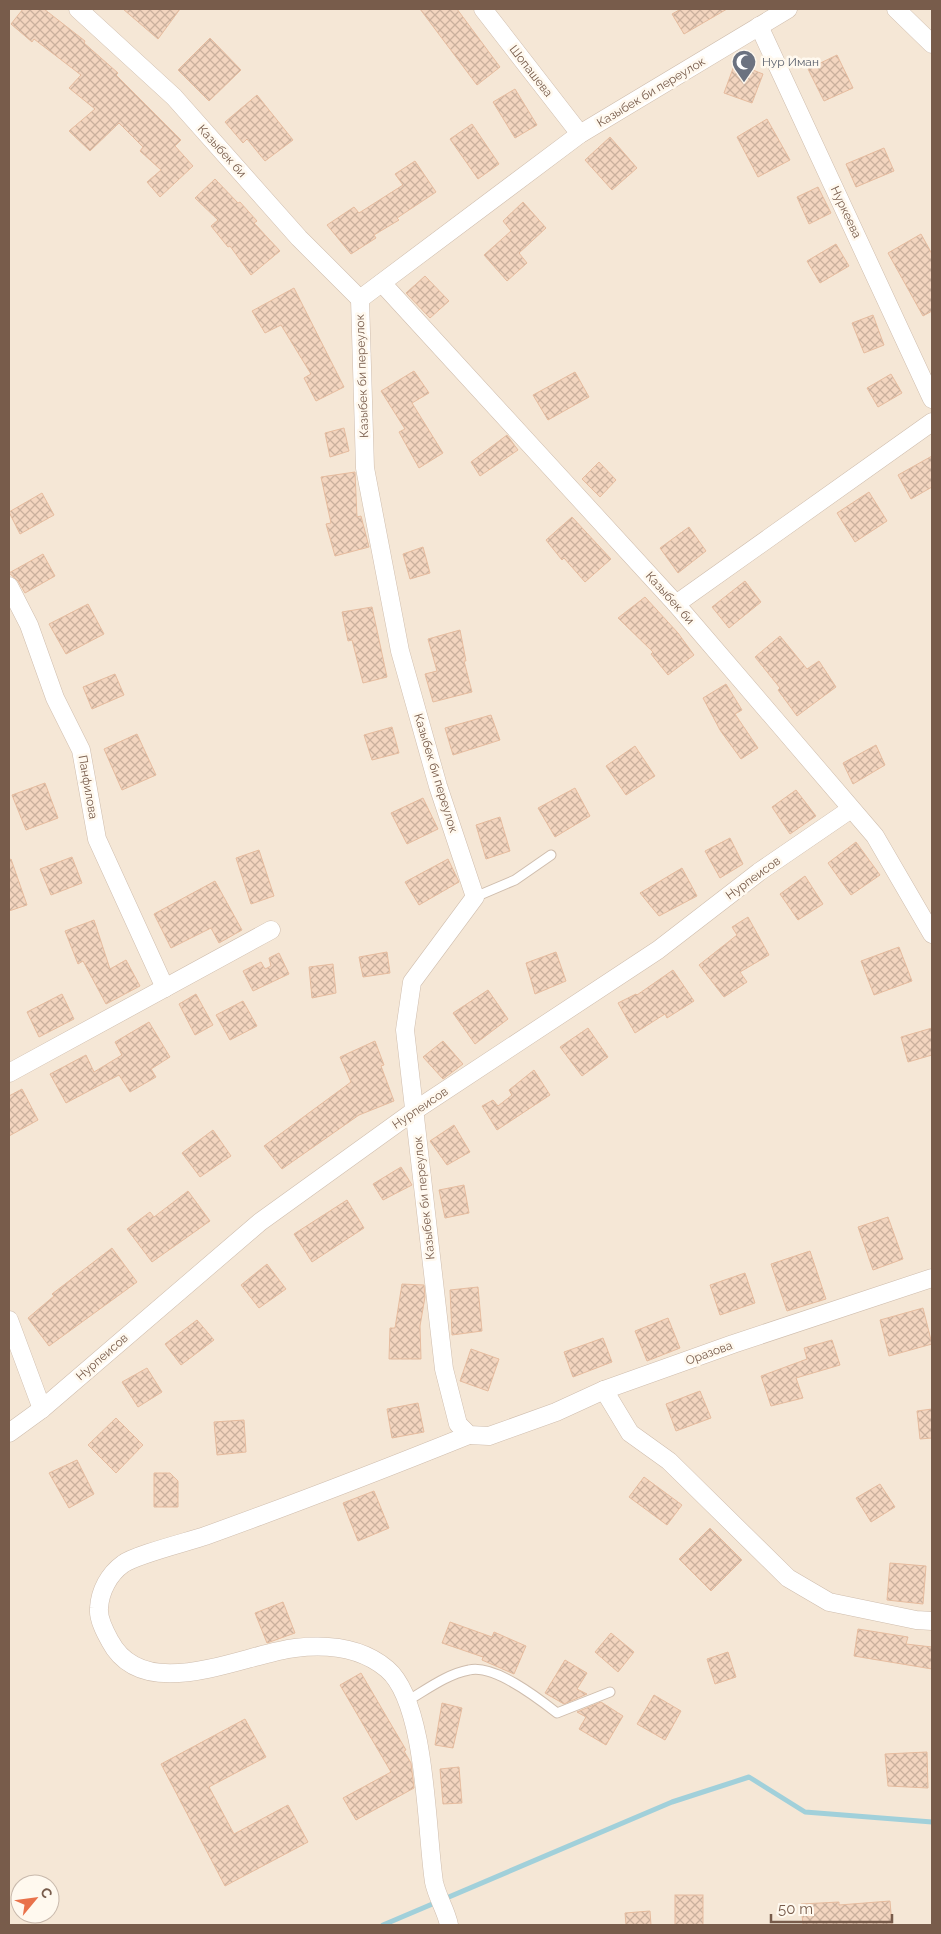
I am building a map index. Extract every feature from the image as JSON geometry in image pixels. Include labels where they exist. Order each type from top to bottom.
[{"type":"street","name":"Казыбек би","points":[[78,9],[174,97],[299,238],[360,298]]},
{"type":"street","name":"Шопашева","points":[[482,9],[580,134]]},
{"type":"street","name":"Казыбек би переулок","points":[[470,1435],[458,1424],[444,1369],[406,1030],[412,982],[475,897],[438,786],[400,651],[365,468],[360,298],[580,134],[788,9]]},
{"type":"street","points":[[896,9],[932,44]]},
{"type":"street","name":"Нуркеева","points":[[759,26],[932,399]]},
{"type":"street","name":"Казыбек би","points":[[382,283],[676,604],[875,836],[932,934]]},
{"type":"street","points":[[676,604],[932,422]]},
{"type":"street","name":"Панфилова","points":[[9,586],[29,625],[55,698],[81,750],[97,839],[165,988]]},
{"type":"street","name":"Нурпеисов","points":[[9,1433],[42,1409],[260,1222],[414,1111],[658,950],[759,872],[851,809]]},
{"type":"street","points":[[9,1073],[272,930]]},
{"type":"street","name":"Оразова","points":[[470,1435],[489,1436],[556,1412],[604,1390],[732,1344],[932,1278]]},
{"type":"street","points":[[9,1320],[42,1409]]},
{"type":"street","points":[[604,1390],[630,1432],[669,1461],[788,1578],[830,1602],[916,1620],[932,1621]]},
{"type":"street","points":[[448,1921],[434,1884],[427,1797],[412,1714],[403,1691],[389,1671],[364,1654],[328,1647],[294,1648],[191,1672],[159,1673],[132,1666],[115,1651],[103,1629],[98,1609],[107,1580],[124,1562],[195,1540],[302,1501],[470,1435]]},
{"type":"lane","points":[[475,897],[516,880],[551,855]]},
{"type":"lane","points":[[407,1701],[452,1676],[470,1669],[495,1674],[531,1692],[556,1713],[610,1692]]},
{"type":"shaded area","points":[[9,9],[932,9],[932,1925],[9,1925]]},
{"type":"building","points":[[23,9],[44,9],[85,41],[84,43],[118,73],[116,75],[181,140],[175,146],[193,166],[160,197],[147,182],[161,170],[140,151],[143,147],[119,123],[90,151],[69,131],[95,109],[69,88],[81,75],[34,39],[32,42],[11,24]]},
{"type":"building","points":[[123,9],[180,9],[158,39]]},
{"type":"building","points":[[420,9],[457,9],[500,67],[477,85]]},
{"type":"building","points":[[681,9],[727,9],[684,34],[672,14]]},
{"type":"building","points":[[210,38],[241,70],[209,101],[178,70]]},
{"type":"building","points":[[837,55],[853,88],[824,101],[808,69]]},
{"type":"building","name":"Нур Иман","points":[[735,63],[763,74],[752,103],[724,93]]},
{"type":"building","points":[[515,89],[537,125],[515,138],[493,102]]},
{"type":"building","points":[[257,95],[293,140],[265,161],[247,139],[243,143],[225,122]]},
{"type":"building","points":[[767,119],[790,160],[758,177],[737,137]]},
{"type":"building","points":[[472,124],[499,164],[478,179],[450,139]]},
{"type":"building","points":[[610,137],[637,168],[612,190],[585,160]]},
{"type":"building","points":[[884,148],[894,171],[856,187],[846,164]]},
{"type":"building","points":[[415,161],[436,192],[397,218],[399,220],[374,235],[376,238],[351,254],[327,225],[354,207],[359,213],[403,185],[395,174]]},
{"type":"building","points":[[215,179],[238,203],[240,202],[257,221],[254,223],[280,251],[251,275],[230,246],[228,247],[211,226],[218,220],[195,198]]},
{"type":"building","points":[[818,187],[831,213],[809,224],[797,197]]},
{"type":"building","points":[[523,202],[546,228],[519,253],[527,263],[507,281],[484,255],[511,231],[503,221]]},
{"type":"building","points":[[921,234],[932,254],[932,311],[923,316],[888,253]]},
{"type":"building","points":[[836,244],[849,266],[820,283],[807,261]]},
{"type":"building","points":[[425,276],[449,301],[430,318],[406,293]]},
{"type":"building","points":[[294,288],[344,387],[316,401],[304,378],[311,374],[281,325],[265,333],[252,311]]},
{"type":"building","points":[[873,315],[884,345],[864,353],[852,323]]},
{"type":"building","points":[[414,371],[429,393],[412,403],[443,453],[419,468],[399,432],[405,429],[381,391]]},
{"type":"building","points":[[575,372],[589,397],[548,420],[533,395]]},
{"type":"building","points":[[891,374],[902,393],[878,407],[867,388]]},
{"type":"building","points":[[344,428],[349,451],[330,457],[325,433]]},
{"type":"building","points":[[507,435],[518,450],[480,476],[471,462]]},
{"type":"building","points":[[932,456],[932,487],[911,499],[898,475]]},
{"type":"building","points":[[599,462],[616,480],[600,497],[582,479]]},
{"type":"building","points":[[355,472],[357,517],[361,516],[369,547],[335,556],[326,524],[331,523],[321,477]]},
{"type":"building","points":[[869,492],[887,521],[855,542],[837,513]]},
{"type":"building","points":[[42,493],[54,515],[20,534],[9,512]]},
{"type":"building","points":[[572,517],[611,559],[585,582],[564,558],[562,560],[546,540]]},
{"type":"building","points":[[689,527],[706,551],[678,573],[660,548]]},
{"type":"building","points":[[423,547],[430,573],[410,579],[403,554]]},
{"type":"building","points":[[43,554],[55,576],[25,593],[18,581],[9,573]]},
{"type":"building","points":[[745,581],[761,602],[729,628],[712,607]]},
{"type":"building","points":[[645,597],[678,633],[694,655],[668,675],[651,654],[653,652],[618,618]]},
{"type":"building","points":[[88,604],[104,634],[66,654],[49,624]]},
{"type":"building","points":[[372,607],[387,677],[363,683],[352,640],[348,641],[342,612]]},
{"type":"building","points":[[460,630],[466,661],[464,661],[472,692],[433,702],[425,674],[437,671],[428,639]]},
{"type":"building","points":[[780,636],[807,669],[819,661],[836,687],[797,716],[778,690],[780,688],[755,657]]},
{"type":"building","points":[[115,674],[124,695],[92,709],[83,687]]},
{"type":"building","points":[[726,684],[742,710],[735,714],[758,748],[741,759],[720,730],[703,698]]},
{"type":"building","points":[[491,715],[500,740],[453,755],[445,728]]},
{"type":"building","points":[[392,727],[399,753],[372,760],[364,735]]},
{"type":"building","points":[[137,734],[156,775],[122,790],[104,749]]},
{"type":"building","points":[[876,745],[885,765],[853,784],[843,763]]},
{"type":"building","points":[[635,746],[655,776],[626,795],[606,766]]},
{"type":"building","points":[[45,783],[58,818],[26,830],[12,795]]},
{"type":"building","points":[[575,788],[590,816],[555,837],[538,808]]},
{"type":"building","points":[[796,790],[816,816],[790,834],[772,807]]},
{"type":"building","points":[[423,798],[438,829],[407,844],[391,813]]},
{"type":"building","points":[[500,817],[510,851],[486,859],[476,825]]},
{"type":"building","points":[[730,838],[743,864],[720,878],[705,851]]},
{"type":"building","points":[[856,842],[880,875],[851,895],[828,863]]},
{"type":"building","points":[[259,850],[274,896],[251,904],[236,858]]},
{"type":"building","points":[[72,857],[82,883],[51,895],[40,869]]},
{"type":"building","points":[[11,859],[27,905],[9,911],[9,860]]},
{"type":"building","points":[[448,859],[459,882],[419,905],[405,882]]},
{"type":"building","points":[[682,868],[697,896],[659,916],[640,893]]},
{"type":"building","points":[[805,876],[823,904],[798,920],[780,894]]},
{"type":"building","points":[[215,881],[242,930],[219,943],[211,928],[171,948],[154,914]]},
{"type":"building","points":[[748,917],[769,955],[740,972],[747,982],[724,997],[699,965],[737,935],[732,927]]},
{"type":"building","points":[[94,920],[110,969],[126,960],[140,986],[106,1004],[83,961],[78,964],[65,931]]},
{"type":"building","points":[[899,947],[912,981],[874,995],[861,961]]},
{"type":"building","points":[[387,952],[390,973],[363,977],[359,957]]},
{"type":"building","points":[[556,952],[566,981],[535,994],[526,963]]},
{"type":"building","points":[[279,953],[289,974],[253,991],[243,971],[261,962],[265,969],[271,966],[269,958]]},
{"type":"building","points":[[333,964],[336,993],[312,998],[309,967]]},
{"type":"building","points":[[673,970],[694,1001],[667,1018],[665,1014],[635,1033],[618,1003],[637,995]]},
{"type":"building","points":[[488,990],[508,1019],[475,1044],[453,1013]]},
{"type":"building","points":[[62,994],[74,1019],[39,1037],[27,1012]]},
{"type":"building","points":[[196,994],[213,1025],[195,1035],[179,1004]]},
{"type":"building","points":[[243,1001],[257,1026],[230,1040],[216,1015]]},
{"type":"building","points":[[149,1022],[170,1057],[151,1069],[156,1077],[130,1092],[119,1075],[66,1103],[50,1074],[86,1055],[94,1072],[122,1055],[115,1042]]},
{"type":"building","points":[[588,1028],[608,1057],[582,1076],[560,1047]]},
{"type":"building","points":[[932,1028],[932,1055],[908,1062],[901,1037]]},
{"type":"building","points":[[375,1041],[384,1065],[381,1066],[394,1101],[359,1115],[282,1169],[264,1146],[351,1082],[340,1057]]},
{"type":"building","points":[[443,1041],[463,1064],[443,1079],[423,1057]]},
{"type":"building","points":[[534,1070],[550,1095],[497,1130],[482,1106],[493,1100],[498,1106],[512,1095],[509,1090]]},
{"type":"building","points":[[22,1089],[38,1120],[9,1136],[9,1096]]},
{"type":"building","points":[[454,1125],[470,1152],[447,1165],[430,1141]]},
{"type":"building","points":[[213,1130],[231,1156],[200,1177],[182,1153]]},
{"type":"building","points":[[401,1167],[412,1185],[383,1200],[373,1184]]},
{"type":"building","points":[[464,1185],[469,1213],[445,1218],[439,1190]]},
{"type":"building","points":[[188,1191],[210,1221],[152,1262],[127,1229],[150,1212],[154,1217]]},
{"type":"building","points":[[347,1200],[364,1228],[312,1262],[294,1234]]},
{"type":"building","points":[[888,1217],[903,1259],[873,1270],[858,1227]]},
{"type":"building","points":[[112,1248],[137,1282],[49,1346],[28,1318],[54,1296],[52,1294]]},
{"type":"building","points":[[810,1251],[826,1299],[787,1311],[771,1264]]},
{"type":"building","points":[[267,1264],[286,1289],[259,1308],[241,1285]]},
{"type":"building","points":[[745,1273],[755,1303],[720,1315],[710,1285]]},
{"type":"building","points":[[402,1284],[424,1285],[425,1297],[420,1326],[421,1359],[389,1359],[390,1328],[395,1328]]},
{"type":"building","points":[[478,1287],[482,1331],[452,1335],[450,1290]]},
{"type":"building","points":[[923,1308],[932,1344],[889,1356],[880,1320]]},
{"type":"building","points":[[668,1318],[680,1348],[647,1361],[635,1331]]},
{"type":"building","points":[[197,1320],[214,1340],[181,1365],[165,1344]]},
{"type":"building","points":[[603,1338],[612,1362],[573,1377],[564,1352]]},
{"type":"building","points":[[832,1340],[840,1365],[796,1378],[803,1398],[771,1406],[761,1376],[807,1359],[804,1348]]},
{"type":"building","points":[[471,1349],[499,1359],[488,1391],[460,1381]]},
{"type":"building","points":[[147,1368],[162,1392],[138,1407],[122,1382]]},
{"type":"building","points":[[700,1391],[711,1418],[676,1431],[666,1404]]},
{"type":"building","points":[[418,1403],[424,1432],[392,1438],[387,1409]]},
{"type":"building","points":[[932,1409],[932,1438],[920,1439],[917,1411]]},
{"type":"building","points":[[116,1418],[143,1445],[116,1473],[88,1445]]},
{"type":"building","points":[[244,1420],[246,1452],[217,1455],[214,1422]]},
{"type":"building","points":[[77,1460],[94,1494],[69,1508],[49,1473]]},
{"type":"building","points":[[154,1473],[170,1473],[178,1481],[178,1507],[154,1507]]},
{"type":"building","points":[[644,1477],[682,1505],[667,1525],[629,1497]]},
{"type":"building","points":[[880,1484],[895,1507],[871,1522],[856,1498]]},
{"type":"building","points":[[374,1491],[389,1528],[358,1541],[343,1503]]},
{"type":"building","points":[[710,1528],[742,1560],[711,1591],[679,1559]]},
{"type":"building","points":[[890,1563],[926,1566],[923,1604],[887,1600]]},
{"type":"building","points":[[283,1602],[295,1633],[267,1643],[255,1613]]},
{"type":"building","points":[[450,1622],[492,1637],[494,1632],[526,1646],[514,1674],[482,1660],[483,1657],[442,1643]]},
{"type":"building","points":[[858,1629],[908,1637],[906,1644],[932,1647],[932,1669],[854,1656]]},
{"type":"building","points":[[611,1633],[634,1652],[618,1672],[595,1652]]},
{"type":"building","points":[[728,1652],[736,1677],[715,1684],[707,1659]]},
{"type":"building","points":[[565,1660],[587,1673],[577,1689],[587,1694],[564,1704],[545,1693]]},
{"type":"building","points":[[361,1673],[406,1750],[404,1751],[411,1763],[414,1788],[356,1820],[343,1798],[391,1772],[340,1685]]},
{"type":"building","points":[[654,1695],[681,1711],[665,1740],[637,1724]]},
{"type":"building","points":[[601,1702],[623,1716],[606,1745],[579,1729],[586,1717],[577,1712]]},
{"type":"building","points":[[442,1703],[462,1708],[453,1748],[435,1745]]},
{"type":"building","points":[[245,1719],[266,1757],[209,1787],[234,1834],[288,1805],[308,1842],[225,1886],[161,1764]]},
{"type":"building","points":[[927,1752],[928,1788],[888,1786],[885,1754]]},
{"type":"building","points":[[459,1767],[462,1803],[443,1804],[440,1769]]},
{"type":"building","points":[[675,1895],[703,1895],[703,1925],[675,1925]]},
{"type":"building","points":[[890,1901],[892,1925],[803,1925],[801,1904],[839,1902],[839,1905]]},
{"type":"building","points":[[650,1911],[651,1925],[626,1925],[625,1913]]},
{"type":"waterway","points":[[383,1925],[672,1802],[749,1777],[805,1812],[932,1822]]},
{"type":"place","name":"Нур Иман","points":[[744,83]]}]
